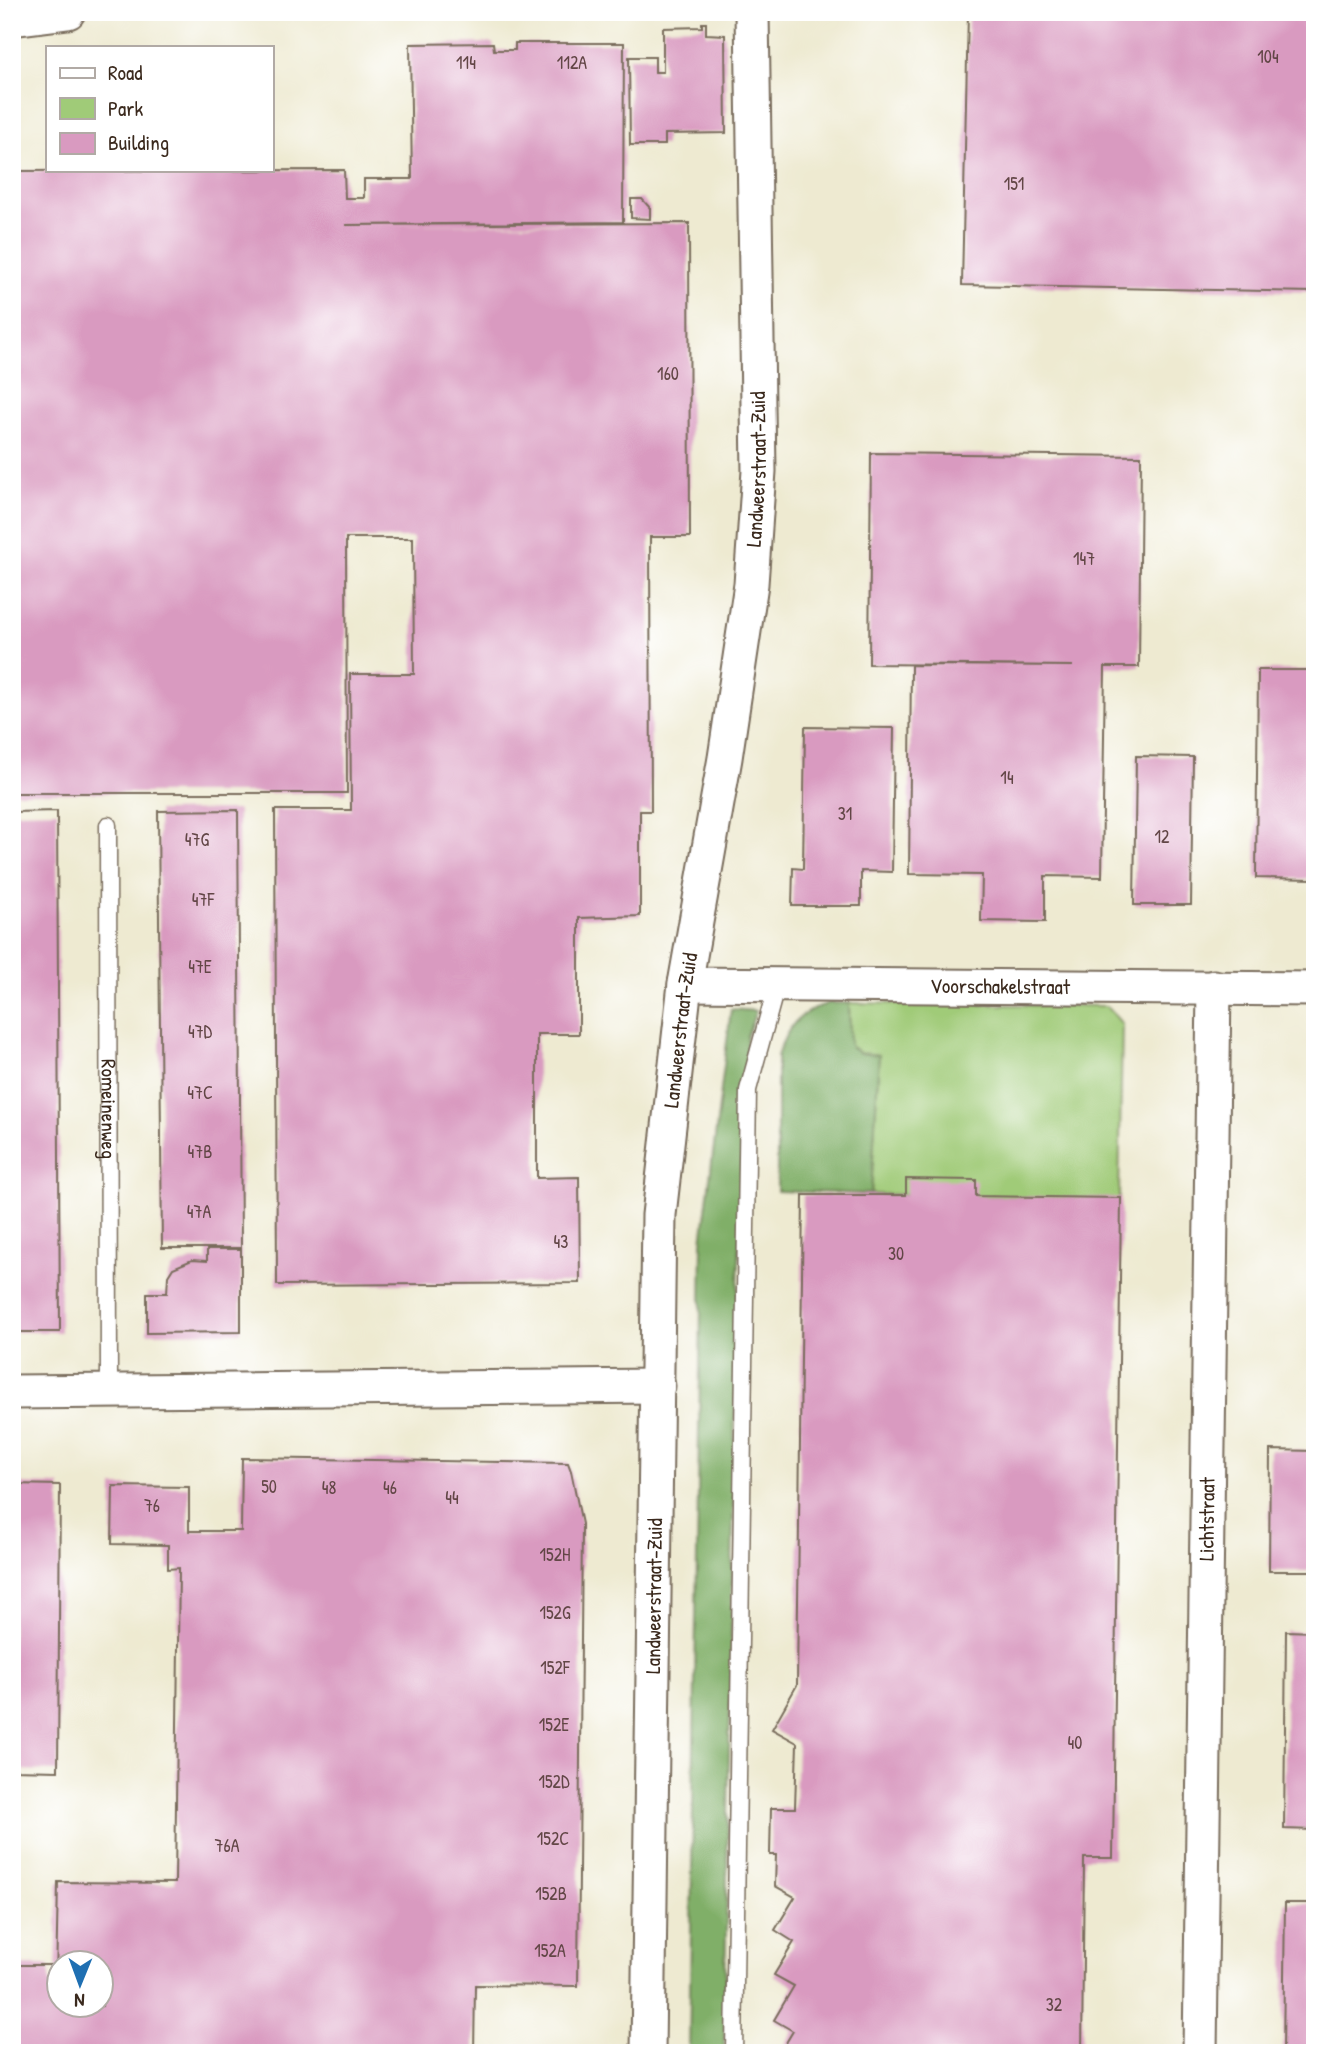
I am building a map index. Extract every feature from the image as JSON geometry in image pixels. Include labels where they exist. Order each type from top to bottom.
[{"type":"street","points":[[12,19],[68,12]]},
{"type":"street","name":"Landweerstraat-Zuid","points":[[648,2053],[659,1215],[685,984],[725,758],[749,597],[759,471],[752,12]]},
{"type":"street","name":"Voorschakelstraat","points":[[685,984],[1315,989]]},
{"type":"street","name":"Lichtstraat","points":[[1200,2053],[1214,987]]},
{"type":"street","points":[[12,1392],[658,1386]]},
{"type":"lane","name":"Romeinenweg","points":[[108,825],[109,1391]]},
{"type":"lane","points":[[734,2053],[748,1090],[777,984]]},
{"type":"green space","points":[[829,1003],[849,1003],[850,1046],[860,1053],[879,1055],[871,1194],[777,1191],[777,1056],[790,1028],[809,1011]]},
{"type":"green space","points":[[849,1003],[1107,1006],[1122,1024],[1119,1200],[871,1194],[879,1055],[860,1053],[850,1046]]},
{"type":"green space","points":[[731,1009],[756,1011],[747,1036],[736,1345],[724,2053],[689,2053],[702,1242]]},
{"type":"building","points":[[968,12],[1315,14],[1315,292],[962,285]]},
{"type":"building","points":[[702,23],[706,23],[706,34],[725,35],[726,133],[665,134],[665,145],[630,145],[629,57],[655,57],[655,72],[663,72],[663,28],[702,27]]},
{"type":"building","points":[[493,43],[494,50],[515,50],[515,43],[624,43],[623,222],[345,225],[689,223],[690,537],[650,537],[651,811],[640,811],[640,916],[579,918],[579,1034],[537,1034],[537,1178],[579,1177],[580,1283],[277,1285],[275,810],[351,810],[350,674],[414,674],[413,538],[346,538],[347,793],[12,793],[12,171],[344,170],[345,198],[364,198],[364,179],[412,179],[410,44]]},
{"type":"building","points":[[631,199],[642,199],[650,208],[650,219],[631,218]]},
{"type":"building","points":[[871,453],[1141,456],[1139,667],[1105,667],[1102,877],[1045,876],[1045,922],[981,921],[982,875],[909,874],[911,665],[1073,666],[869,664]]},
{"type":"building","points":[[1258,670],[1315,670],[1315,879],[1256,878]]},
{"type":"building","points":[[805,727],[894,728],[892,872],[861,871],[861,906],[792,906],[793,868],[803,869]]},
{"type":"building","points":[[1136,756],[1193,757],[1191,905],[1134,905]]},
{"type":"building","points":[[238,810],[241,1248],[162,1248],[158,811]]},
{"type":"building","points":[[57,811],[60,1332],[12,1332],[12,812]]},
{"type":"building","points":[[906,1179],[976,1180],[976,1196],[1121,1198],[1113,1858],[1084,1858],[1082,2053],[780,2053],[793,2031],[774,2020],[794,1986],[774,1975],[794,1942],[775,1930],[795,1897],[775,1886],[776,1855],[770,1855],[771,1808],[795,1808],[797,1743],[772,1729],[797,1685],[803,1195],[906,1195]]},
{"type":"building","points":[[207,1249],[241,1249],[241,1332],[147,1333],[147,1293],[167,1293],[168,1276],[173,1268],[192,1260],[207,1261]]},
{"type":"building","points":[[1270,1450],[1315,1451],[1315,1571],[1269,1571]]},
{"type":"building","points":[[242,1458],[568,1463],[582,1524],[578,1986],[475,1985],[474,2053],[12,2053],[12,1965],[46,1965],[46,2020],[116,2020],[116,1950],[57,1950],[58,1882],[175,1883],[179,1568],[168,1569],[168,1545],[112,1544],[113,1486],[189,1487],[189,1531],[241,1531]]},
{"type":"building","points":[[12,1484],[60,1485],[58,1771],[12,1770]]},
{"type":"building","points":[[1286,1631],[1315,1632],[1315,1830],[1284,1829]]},
{"type":"building","points":[[1285,1903],[1315,1903],[1315,2053],[1283,2053]]}]
